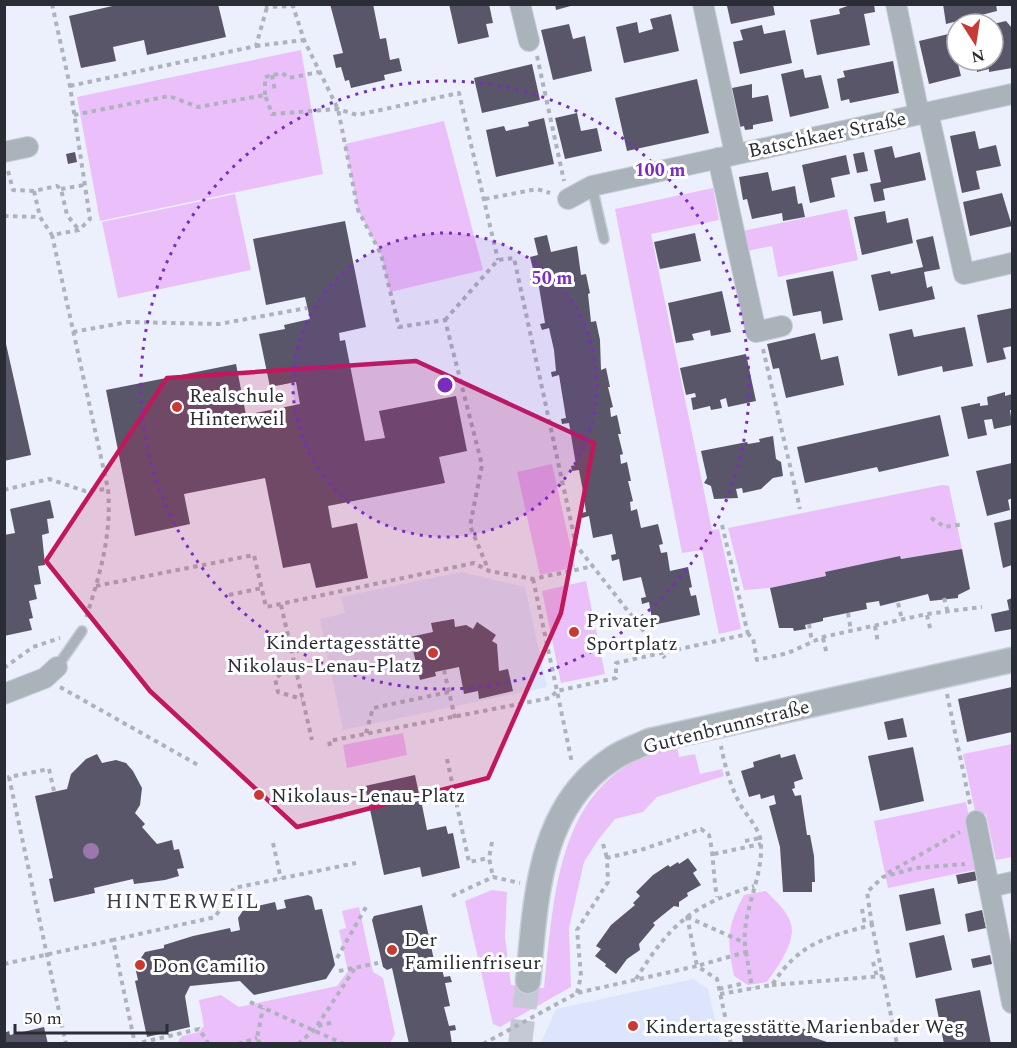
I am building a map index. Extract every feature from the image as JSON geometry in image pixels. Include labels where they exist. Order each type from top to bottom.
[{"type":"street","points":[[520,4],[529,41]]},
{"type":"street","name":"Batschkaer Straße","points":[[703,4],[756,332],[759,331]]},
{"type":"street","name":"Batschkaer Straße","points":[[896,4],[963,274],[1012,263]]},
{"type":"street","name":"Batschkaer Straße","points":[[568,199],[592,186],[1012,94]]},
{"type":"street","points":[[6,160],[28,147]]},
{"type":"street","points":[[759,331],[782,326]]},
{"type":"street","name":"Guttenbrunnstraße","points":[[528,981],[538,886],[553,832],[578,790],[612,758],[649,741],[1012,660]]},
{"type":"street","points":[[4,694],[51,673]]},
{"type":"street","points":[[976,821],[1012,1003]]},
{"type":"street","points":[[988,878],[1012,882]]},
{"type":"lane","points":[[592,186],[604,239]]},
{"type":"lane","points":[[51,673],[82,632]]},
{"type":"path","points":[[52,4],[70,86],[90,219],[79,230],[52,236]]},
{"type":"path","points":[[256,46],[266,6],[293,6],[304,40],[338,109],[358,210],[381,254],[399,327],[445,320],[498,260],[514,258],[576,545],[663,652],[665,658]]},
{"type":"path","points":[[70,86],[256,46],[304,40]]},
{"type":"path","points":[[529,41],[535,46],[568,199]]},
{"type":"path","points":[[319,72],[289,78],[282,74],[265,77],[265,95],[272,114],[338,109],[357,115],[459,93],[498,260]]},
{"type":"path","points":[[272,75],[275,91]]},
{"type":"path","points":[[74,115],[169,96],[198,107],[265,95]]},
{"type":"path","points":[[6,160],[12,190],[34,191],[57,186],[61,189],[84,185]]},
{"type":"path","points":[[61,189],[67,215],[79,230]]},
{"type":"path","points":[[485,200],[537,189],[568,199]]},
{"type":"path","points":[[4,668],[33,647],[82,632],[108,537],[108,489],[52,236],[39,217],[34,191]]},
{"type":"path","points":[[4,216],[39,217]]},
{"type":"path","points":[[73,332],[128,322],[219,324],[307,308]]},
{"type":"path","points":[[445,320],[482,465],[470,526],[489,571]]},
{"type":"path","points":[[759,331],[800,509]]},
{"type":"path","points":[[4,490],[49,479],[85,491],[108,489]]},
{"type":"path","points":[[931,518],[945,527],[964,524]]},
{"type":"path","points":[[722,525],[748,634],[753,638],[758,660],[788,653],[823,637],[927,615],[982,607]]},
{"type":"path","points":[[96,586],[254,555],[266,607],[474,563],[489,571],[533,579],[594,566]]},
{"type":"path","points":[[533,579],[578,790]]},
{"type":"path","points":[[229,595],[262,588]]},
{"type":"path","points":[[944,598],[948,613]]},
{"type":"path","points":[[898,603],[902,620]]},
{"type":"path","points":[[281,604],[312,740]]},
{"type":"path","points":[[848,613],[851,631]]},
{"type":"path","points":[[927,615],[931,632]]},
{"type":"path","points":[[809,624],[812,642]]},
{"type":"path","points":[[875,626],[878,643]]},
{"type":"path","points":[[330,746],[329,741],[550,698],[557,691],[616,678],[616,663],[748,634]]},
{"type":"path","points":[[823,637],[827,655]]},
{"type":"path","points":[[294,662],[275,680],[276,686],[278,692],[303,699]]},
{"type":"path","points":[[444,670],[455,718]]},
{"type":"path","points":[[51,673],[198,765]]},
{"type":"path","points":[[366,733],[373,708],[449,692]]},
{"type":"path","points":[[897,1044],[867,892],[882,877],[976,821],[973,818],[950,707]]},
{"type":"path","points":[[721,740],[725,766],[733,789],[760,838],[761,844],[760,873],[754,886],[753,898],[742,935],[752,988]]},
{"type":"path","points":[[447,759],[469,862],[489,858]]},
{"type":"path","points":[[54,791],[49,769],[9,777],[7,780],[66,1044]]},
{"type":"path","points":[[330,820],[346,816]]},
{"type":"path","points":[[607,858],[644,849],[701,829],[709,835],[714,854],[711,865],[717,897]]},
{"type":"path","points":[[745,842],[760,838]]},
{"type":"path","points":[[492,842],[489,858],[493,877]]},
{"type":"path","points":[[273,843],[281,879]]},
{"type":"path","points":[[577,993],[581,976],[577,930],[608,882],[607,858],[603,844]]},
{"type":"path","points":[[714,854],[761,844]]},
{"type":"path","points":[[4,964],[215,917],[234,888],[356,863]]},
{"type":"path","points":[[882,877],[947,864],[972,864],[988,878]]},
{"type":"path","points":[[452,896],[493,877],[538,886]]},
{"type":"path","points":[[636,980],[653,952],[687,916],[717,897],[754,886]]},
{"type":"path","points":[[337,958],[366,907]]},
{"type":"path","points":[[862,909],[865,926]]},
{"type":"path","points":[[687,916],[744,943]]},
{"type":"path","points":[[687,916],[697,966],[717,979],[731,1044]]},
{"type":"path","points":[[772,985],[786,964],[806,947],[820,939],[872,925]]},
{"type":"path","points":[[113,940],[135,1044],[199,1029],[209,1044]]},
{"type":"path","points":[[483,1044],[577,993],[697,966],[746,952]]},
{"type":"path","points":[[873,962],[877,977]]},
{"type":"path","points":[[339,971],[378,963]]},
{"type":"path","points":[[298,1044],[316,1028],[355,968]]},
{"type":"path","points":[[719,991],[883,976]]},
{"type":"path","points":[[719,991],[741,984]]},
{"type":"path","points":[[250,1002],[316,1028],[341,1043]]},
{"type":"path","points":[[260,1044],[257,1038],[262,1008]]},
{"type":"path","points":[[316,1028],[334,1022]]},
{"type":"path","points":[[238,1044],[257,1038]]},
{"type":"highlighted area","points":[[416,361],[594,443],[561,613],[488,778],[297,827],[150,691],[46,561],[167,378]]},
{"type":"shaded area","points":[[301,50],[323,174],[100,221],[77,97]]},
{"type":"shaded area","points":[[444,121],[483,270],[390,292],[381,254],[358,210],[345,144]]},
{"type":"shaded area","points":[[713,188],[719,220],[651,234],[712,530],[719,529],[741,629],[719,634],[702,550],[682,553],[615,209]]},
{"type":"shaded area","points":[[235,194],[251,270],[118,298],[102,222]]},
{"type":"shaded area","points":[[847,209],[858,260],[778,277],[772,246],[747,251],[743,231]]},
{"type":"shaded area","points":[[552,464],[575,567],[540,575],[517,472]]},
{"type":"shaded area","points":[[942,485],[949,486],[962,549],[901,559],[900,556],[825,573],[826,576],[770,588],[744,590],[728,528]]},
{"type":"shaded area","name":"Kindertagesstätte Nikolaus-Lenau-Platz","points":[[461,572],[525,587],[547,687],[343,730],[320,619],[345,613],[341,597]]},
{"type":"shaded area","name":"Privater Sportplatz","points":[[586,581],[605,674],[561,683],[542,591]]},
{"type":"shaded area","points":[[403,733],[407,755],[347,768],[343,745]]},
{"type":"shaded area","points":[[1012,744],[1012,857],[996,860],[986,814],[976,816],[963,754]]},
{"type":"shaded area","points":[[677,746],[679,757],[695,754],[700,774],[722,769],[724,776],[657,797],[643,812],[615,819],[584,862],[569,928],[571,987],[500,1027],[493,1024],[465,901],[492,890],[507,892],[505,937],[511,985],[544,988],[559,875],[570,840],[585,808],[607,781],[637,760]]},
{"type":"shaded area","points":[[966,802],[979,869],[888,888],[874,821]]},
{"type":"shaded area","points":[[766,891],[786,913],[792,933],[786,951],[767,982],[748,985],[734,976],[729,943],[731,926],[744,895]]},
{"type":"shaded area","points":[[359,907],[373,972],[383,978],[395,1034],[390,1043],[177,1043],[182,1036],[199,1032],[204,1026],[199,1000],[221,995],[239,1007],[337,986],[348,971],[339,930],[346,928],[342,911]]},
{"type":"shaded area","name":"Kindertagesstätte Marienbader Weg","points":[[693,979],[708,989],[720,1043],[541,1043],[556,1009]]},
{"type":"building","points":[[121,4],[218,4],[226,37],[147,55],[144,40],[113,47],[116,61],[81,68],[69,16]]},
{"type":"building","points":[[330,4],[373,4],[380,39],[386,38],[390,60],[399,58],[402,71],[384,75],[385,80],[351,88],[349,80],[345,81],[341,67],[336,68],[333,55],[343,53]]},
{"type":"building","points":[[449,4],[489,4],[493,23],[486,24],[489,37],[458,44]]},
{"type":"building","points":[[555,4],[574,4],[574,5],[556,10]]},
{"type":"building","points":[[773,4],[775,15],[731,24],[727,6]]},
{"type":"building","points":[[853,4],[874,4],[875,12],[864,14],[870,45],[817,55],[810,20],[840,14],[839,9]]},
{"type":"building","points":[[943,4],[996,4],[997,11],[945,12],[945,17]]},
{"type":"building","points":[[671,14],[679,51],[624,63],[616,27],[637,22],[639,33],[653,29],[650,19]]},
{"type":"building","points":[[1005,21],[1012,28],[1012,68],[1005,69]]},
{"type":"building","points":[[569,24],[573,39],[585,36],[592,71],[553,80],[541,30]]},
{"type":"building","points":[[762,25],[764,34],[785,30],[792,63],[740,74],[733,42],[743,40],[740,30]]},
{"type":"building","points":[[945,35],[945,72],[960,72],[961,76],[929,84],[919,41]]},
{"type":"building","points":[[893,61],[899,93],[850,103],[849,99],[841,101],[837,79],[845,77],[843,71]]},
{"type":"building","points":[[532,64],[540,100],[482,113],[474,78]]},
{"type":"building","points":[[803,69],[805,78],[821,75],[829,108],[790,117],[781,74]]},
{"type":"building","points":[[697,79],[709,133],[627,151],[615,98]]},
{"type":"building","points":[[752,84],[752,98],[768,95],[773,121],[753,125],[753,129],[745,130],[744,126],[735,128],[727,89]]},
{"type":"building","points":[[577,113],[581,131],[597,128],[602,151],[565,159],[555,118]]},
{"type":"building","points":[[544,118],[554,164],[496,177],[486,130],[504,126],[506,131],[529,126],[528,122]]},
{"type":"building","points":[[975,131],[979,149],[996,145],[1001,166],[976,171],[980,189],[962,193],[950,136]]},
{"type":"building","points":[[892,146],[895,158],[920,152],[926,180],[883,189],[885,200],[874,202],[870,184],[881,182],[874,150]]},
{"type":"building","points":[[75,152],[77,162],[68,164],[66,154]]},
{"type":"building","points":[[864,152],[868,171],[857,173],[853,154]]},
{"type":"building","points":[[846,155],[850,174],[831,178],[835,197],[810,203],[802,165]]},
{"type":"building","points":[[768,172],[772,191],[795,186],[798,204],[802,203],[805,217],[783,221],[782,213],[752,219],[747,199],[743,200],[739,177]]},
{"type":"building","points":[[1002,193],[1012,226],[970,236],[963,202]]},
{"type":"building","points":[[885,211],[887,223],[908,218],[913,243],[862,255],[854,217]]},
{"type":"building","name":"Realschule Hinterweil","points":[[345,221],[366,327],[339,333],[340,341],[345,340],[365,441],[385,438],[379,411],[456,396],[467,451],[439,457],[445,483],[328,506],[332,528],[357,523],[368,578],[316,588],[310,563],[283,568],[265,478],[184,494],[190,524],[135,536],[106,390],[236,364],[246,415],[300,404],[296,382],[270,387],[259,334],[285,329],[284,325],[310,319],[305,297],[266,305],[253,239]]},
{"type":"building","points":[[695,233],[701,261],[660,269],[654,242]]},
{"type":"building","points":[[547,235],[551,252],[577,246],[581,275],[586,274],[590,293],[588,294],[591,322],[596,321],[600,340],[601,370],[606,368],[610,387],[608,387],[613,407],[610,408],[611,417],[617,415],[621,434],[618,434],[623,454],[620,455],[621,464],[627,462],[631,481],[628,481],[633,501],[630,502],[631,511],[637,509],[641,528],[658,524],[663,544],[659,545],[661,553],[667,552],[670,571],[688,567],[692,587],[689,588],[691,596],[696,595],[700,615],[653,625],[649,602],[642,604],[641,598],[646,597],[641,577],[623,581],[619,559],[612,561],[611,555],[616,554],[612,534],[593,538],[589,516],[582,518],[581,513],[586,512],[583,491],[579,470],[572,471],[571,466],[576,465],[569,423],[562,424],[561,419],[566,418],[559,375],[552,377],[551,372],[556,371],[554,350],[549,328],[542,330],[540,324],[545,323],[538,281],[531,283],[530,278],[535,277],[530,257],[538,255],[534,238]]},
{"type":"building","points":[[933,236],[940,269],[924,272],[927,288],[932,286],[935,299],[879,311],[871,275],[890,271],[891,274],[923,267],[916,240]]},
{"type":"building","points":[[833,271],[843,320],[823,324],[821,311],[793,316],[786,280]]},
{"type":"building","points":[[722,291],[731,332],[711,336],[710,330],[692,334],[694,340],[676,343],[668,303]]},
{"type":"building","points":[[1012,308],[1012,346],[1003,348],[1006,359],[987,363],[977,315]]},
{"type":"building","points":[[965,327],[973,366],[943,372],[942,366],[898,376],[889,334],[912,329],[914,337]]},
{"type":"building","points":[[815,333],[821,360],[838,356],[844,385],[786,398],[779,368],[773,369],[767,344]]},
{"type":"building","points":[[4,335],[31,455],[4,461]]},
{"type":"building","points":[[746,354],[756,401],[728,407],[726,398],[720,400],[722,408],[711,410],[710,406],[693,410],[691,398],[696,397],[695,393],[686,395],[680,368]]},
{"type":"building","points":[[1005,392],[1005,396],[1012,394],[1012,410],[1010,410],[1012,425],[994,429],[992,419],[984,420],[987,435],[968,439],[961,407],[980,403],[980,406],[988,405],[987,397]]},
{"type":"building","points":[[940,415],[949,456],[879,472],[877,467],[805,483],[797,447]]},
{"type":"building","points":[[773,436],[776,459],[781,462],[783,476],[773,478],[761,489],[743,493],[742,488],[736,489],[738,498],[714,499],[711,486],[704,483],[707,478],[701,451],[747,442],[748,444],[760,442],[759,439]]},
{"type":"building","points":[[1012,463],[1012,498],[1008,500],[1010,510],[987,516],[976,471]]},
{"type":"building","points":[[50,500],[54,518],[47,519],[49,533],[42,535],[45,565],[38,566],[41,584],[34,585],[37,599],[29,601],[33,618],[29,619],[32,630],[4,636],[4,535],[15,533],[10,509]]},
{"type":"building","points":[[1012,519],[1012,565],[1003,568],[994,523]]},
{"type":"building","points":[[962,549],[970,589],[958,595],[958,598],[930,601],[928,594],[880,606],[879,601],[866,603],[867,609],[823,618],[823,621],[805,625],[806,629],[794,631],[793,628],[779,628],[770,588],[826,576],[825,572],[900,556],[901,559]]},
{"type":"building","points":[[1012,598],[1012,629],[995,632],[991,614],[1009,610],[1007,600]]},
{"type":"building","points":[[454,619],[455,627],[466,625],[473,629],[477,622],[496,635],[492,641],[497,644],[499,671],[508,669],[513,691],[479,699],[478,691],[464,694],[459,667],[435,672],[436,676],[420,680],[410,637],[433,632],[431,623]]},
{"type":"building","points":[[1012,687],[1012,732],[967,742],[958,699]]},
{"type":"building","points":[[903,718],[907,737],[888,740],[884,722]]},
{"type":"building","points":[[913,747],[924,801],[880,811],[868,756]]},
{"type":"building","points":[[97,754],[102,763],[116,760],[126,763],[133,771],[142,788],[140,805],[135,813],[145,824],[142,827],[157,844],[172,840],[174,850],[179,849],[184,868],[177,869],[179,876],[165,880],[134,884],[133,879],[94,888],[95,893],[54,902],[49,879],[53,878],[35,796],[67,789],[71,774],[86,759]]},
{"type":"building","points":[[780,754],[781,758],[795,754],[803,779],[794,782],[795,788],[792,789],[795,796],[801,795],[807,835],[810,835],[815,882],[812,882],[812,892],[783,892],[780,847],[769,806],[776,804],[774,795],[761,799],[760,794],[749,797],[741,771],[754,767],[753,762]]},
{"type":"building","points":[[415,775],[419,794],[413,795],[415,802],[421,800],[427,830],[446,826],[448,834],[453,833],[460,868],[422,877],[420,867],[384,875],[365,786]]},
{"type":"building","points":[[688,858],[697,870],[693,873],[701,885],[687,893],[688,896],[679,902],[679,907],[674,906],[653,923],[655,925],[639,944],[640,950],[627,959],[616,974],[595,956],[601,949],[596,946],[611,925],[635,905],[633,903],[640,896],[636,892],[653,875],[668,865],[670,867],[678,862],[679,864]]},
{"type":"building","points":[[977,871],[978,880],[958,884],[956,875]]},
{"type":"building","points":[[934,888],[941,924],[906,931],[899,895]]},
{"type":"building","points":[[308,895],[312,897],[315,910],[322,909],[335,965],[326,979],[254,995],[240,981],[190,986],[185,996],[190,1027],[147,1037],[135,981],[138,980],[135,967],[145,952],[164,948],[164,945],[193,936],[230,928],[231,932],[240,930],[238,918],[244,909],[275,902],[277,910],[286,908],[284,900]]},
{"type":"building","points":[[422,905],[434,960],[439,958],[444,977],[450,976],[452,982],[445,983],[450,1006],[444,1007],[449,1026],[455,1025],[456,1030],[450,1031],[452,1044],[409,1044],[392,968],[387,970],[383,967],[372,920],[374,916]]},
{"type":"building","points":[[982,910],[986,928],[968,932],[965,914]]},
{"type":"building","points":[[944,935],[952,970],[916,978],[909,943]]},
{"type":"building","points":[[990,955],[992,964],[973,968],[971,959]]},
{"type":"building","points":[[980,990],[991,1044],[944,1044],[935,999]]},
{"type":"building","points":[[779,1020],[793,1021],[792,1026],[813,1031],[812,1037],[833,1044],[743,1044],[742,1035],[757,1035],[756,1024],[780,1025]]},
{"type":"building","points":[[44,1027],[48,1044],[4,1044],[4,1033],[9,1031],[10,1035]]},
{"type":"tunnel","points":[[520,1044],[528,981]]},
{"type":"place","name":"Realschule Hinterweil","points":[[177,407]]},
{"type":"place","name":"Privater Sportplatz","points":[[574,632]]},
{"type":"place","name":"Kindertagesstätte Nikolaus-Lenau-Platz","points":[[433,653]]},
{"type":"place","name":"Nikolaus-Lenau-Platz","points":[[259,795]]},
{"type":"place","name":"Der Familienfriseur","points":[[392,950]]},
{"type":"place","name":"Don Camilio","points":[[140,965]]},
{"type":"place","name":"Kindertagesstätte Marienbader Weg","points":[[633,1026]]},
{"type":"district","name":"HINTERWEIL","points":[[183,901]]}]
